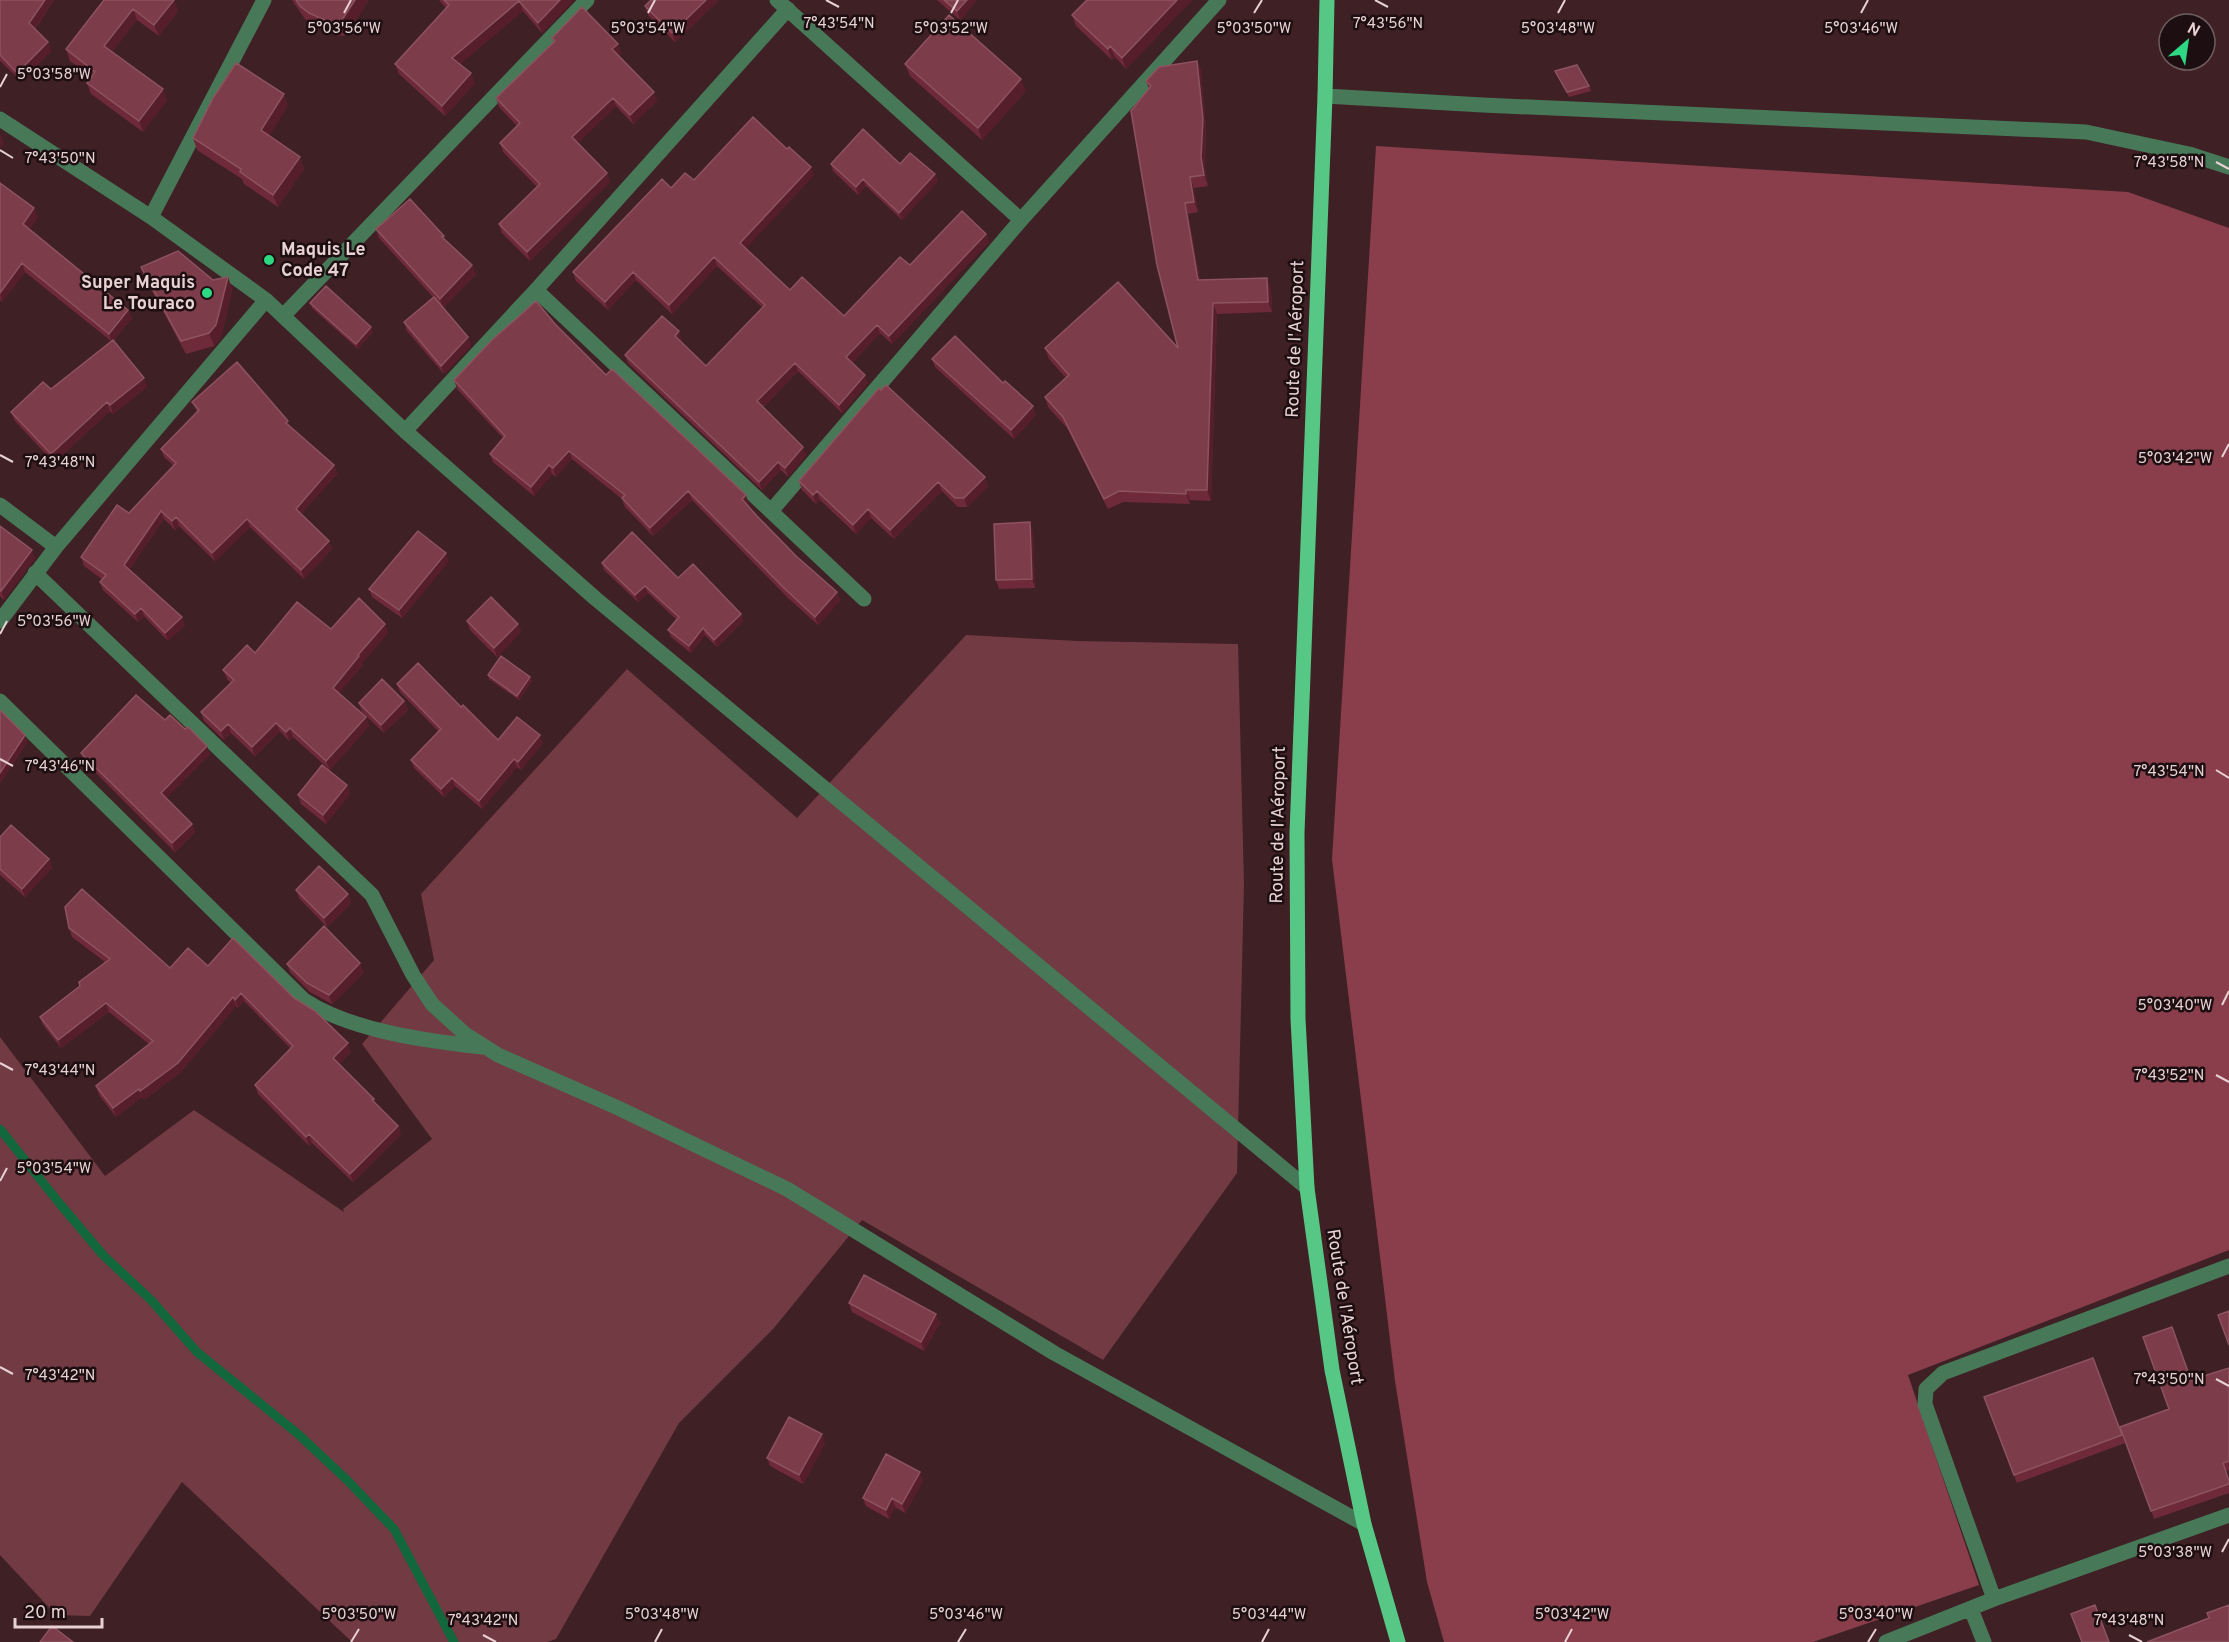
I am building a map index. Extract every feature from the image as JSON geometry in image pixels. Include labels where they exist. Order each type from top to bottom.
[{"type":"main road","name":"Route de l'Aéroport","points":[[1327,0],[1297,833],[1298,1019],[1307,1188],[1332,1370],[1364,1524],[1398,1642]]},
{"type":"street","points":[[151,217],[264,0]]},
{"type":"street","points":[[283,316],[587,0]]},
{"type":"street","points":[[772,510],[1021,219],[1219,0]]},
{"type":"street","points":[[405,431],[536,290],[782,5],[1021,219]]},
{"type":"street","points":[[1325,96],[2086,132],[2189,154],[2229,166]]},
{"type":"street","points":[[0,119],[151,217],[266,300],[405,431],[596,599],[1307,1188]]},
{"type":"street","points":[[536,290],[864,599]]},
{"type":"street","points":[[0,621],[56,547],[266,300]]},
{"type":"street","points":[[0,506],[56,547]]},
{"type":"street","points":[[35,573],[372,895],[413,975],[432,1004],[465,1034],[498,1055],[615,1107],[787,1189],[1054,1353],[1364,1524]]},
{"type":"street","points":[[0,701],[304,1000],[318,1009],[360,1025],[436,1042],[485,1047]]},
{"type":"street","points":[[1994,1599],[1925,1404],[1926,1389],[1943,1374],[2229,1266]]},
{"type":"street","points":[[1886,1642],[1994,1599],[2229,1515]]},
{"type":"street","points":[[1971,1609],[1984,1642]]},
{"type":"shaded area","points":[[1376,146],[2128,192],[2229,228],[2229,1250],[1908,1375],[1979,1585],[1813,1642],[1444,1642],[1427,1582],[1395,1381],[1332,859]]},
{"type":"shaded area","points":[[966,635],[1078,641],[1238,644],[1244,884],[1237,1173],[1103,1360],[862,1220],[774,1328],[679,1423],[556,1639],[547,1642],[352,1642],[182,1482],[90,1616],[56,1615],[0,1555],[0,1037],[105,1176],[194,1110],[344,1212],[343,1209],[432,1139],[362,1044],[434,960],[421,894],[627,669],[797,818]]},
{"type":"building","points":[[0,0],[45,0],[29,23],[48,42],[17,73],[0,55]]},
{"type":"building","points":[[104,0],[174,0],[154,25],[133,9],[104,46],[163,89],[139,121],[87,83],[95,72],[66,49]]},
{"type":"building","points":[[296,0],[355,0],[340,23],[329,22],[309,13]]},
{"type":"building","points":[[444,0],[560,0],[538,23],[519,1],[452,58],[471,73],[442,106],[395,64],[449,5]]},
{"type":"building","points":[[651,0],[706,0],[672,33],[645,6]]},
{"type":"building","points":[[944,0],[967,0],[957,11]]},
{"type":"building","points":[[1087,0],[1177,0],[1122,58],[1110,46],[1108,49],[1072,15]]},
{"type":"building","points":[[582,7],[618,44],[612,49],[654,92],[630,115],[613,98],[572,137],[607,173],[527,252],[499,224],[540,184],[500,143],[520,123],[496,98],[555,41],[552,38]]},
{"type":"building","points":[[949,15],[1021,79],[978,128],[905,64]]},
{"type":"building","points":[[1197,61],[1203,119],[1201,157],[1204,175],[1190,177],[1194,202],[1185,203],[1198,280],[1267,278],[1268,302],[1213,303],[1207,490],[1186,490],[1186,494],[1119,491],[1104,499],[1063,417],[1045,397],[1069,375],[1045,348],[1118,282],[1178,348],[1157,265],[1131,111],[1151,86],[1146,81],[1159,67]]},
{"type":"building","points":[[236,63],[284,94],[261,130],[300,157],[273,195],[240,172],[241,169],[193,138],[213,98]]},
{"type":"building","points":[[1577,65],[1589,86],[1567,92],[1555,71]]},
{"type":"building","points":[[753,117],[787,149],[789,147],[811,167],[740,243],[790,290],[802,277],[844,316],[900,257],[910,265],[962,211],[986,234],[889,336],[877,325],[846,357],[865,375],[839,405],[795,363],[757,401],[803,447],[785,468],[778,462],[759,482],[625,355],[662,316],[679,331],[675,336],[706,366],[765,305],[714,257],[669,305],[633,272],[605,302],[573,272],[662,179],[671,188],[685,173],[694,180]]},
{"type":"building","points":[[863,129],[900,164],[910,153],[935,174],[899,213],[863,179],[856,187],[831,164]]},
{"type":"building","points":[[0,183],[34,208],[23,224],[128,310],[109,334],[22,263],[0,293]]},
{"type":"building","points":[[410,199],[444,236],[442,237],[472,265],[440,299],[376,229]]},
{"type":"building","points":[[178,251],[213,280],[228,277],[216,325],[209,333],[181,341],[141,267]]},
{"type":"building","points":[[326,286],[371,327],[356,344],[310,303]]},
{"type":"building","points":[[434,297],[468,337],[441,366],[404,322]]},
{"type":"building","points":[[536,301],[555,324],[606,375],[612,369],[746,495],[742,499],[756,515],[796,556],[837,592],[815,617],[688,491],[650,528],[622,498],[625,495],[569,451],[553,468],[549,465],[531,487],[490,454],[505,436],[454,380],[491,341]]},
{"type":"building","points":[[955,336],[1003,383],[1005,381],[1033,406],[1011,430],[932,359]]},
{"type":"building","points":[[113,340],[144,378],[110,405],[107,402],[51,454],[11,412],[43,382],[51,389]]},
{"type":"building","points":[[237,362],[288,421],[286,423],[334,465],[296,509],[329,541],[301,570],[247,519],[212,553],[176,517],[172,521],[161,511],[124,565],[182,617],[165,633],[141,608],[135,614],[100,582],[106,575],[81,557],[117,505],[129,513],[176,463],[161,449],[199,410],[192,402]]},
{"type":"building","points":[[886,385],[985,477],[964,498],[955,498],[938,482],[890,530],[868,509],[853,525],[817,491],[813,495],[799,481],[879,388],[881,390]]},
{"type":"building","points":[[1030,522],[1032,579],[996,580],[994,524]]},
{"type":"building","points":[[0,526],[32,550],[1,591],[0,590]]},
{"type":"building","points":[[418,531],[446,553],[399,610],[369,589]]},
{"type":"building","points":[[632,532],[678,578],[693,564],[741,614],[714,640],[703,628],[689,646],[668,630],[679,617],[645,586],[635,595],[602,563]]},
{"type":"building","points":[[491,597],[518,624],[494,648],[467,621]]},
{"type":"building","points":[[359,598],[385,624],[333,688],[366,717],[326,761],[290,728],[286,732],[276,723],[252,747],[228,724],[221,731],[201,712],[234,680],[223,670],[247,645],[255,653],[297,602],[331,629]]},
{"type":"building","points":[[501,656],[530,677],[517,696],[488,675]]},
{"type":"building","points":[[418,663],[461,707],[463,705],[498,740],[517,717],[540,735],[518,762],[514,759],[479,801],[452,778],[441,789],[411,760],[441,729],[397,684]]},
{"type":"building","points":[[382,679],[404,701],[381,725],[359,703]]},
{"type":"building","points":[[136,695],[165,720],[170,715],[185,729],[188,727],[207,746],[161,793],[192,824],[172,843],[81,753]]},
{"type":"building","points":[[0,710],[25,735],[0,773]]},
{"type":"building","points":[[322,765],[347,785],[323,815],[298,795]]},
{"type":"building","points":[[11,825],[49,859],[22,889],[0,869],[0,837]]},
{"type":"building","points":[[319,866],[348,894],[324,918],[296,890]]},
{"type":"building","points":[[82,889],[170,968],[188,948],[208,966],[233,938],[294,998],[315,1011],[348,1043],[333,1058],[398,1126],[350,1174],[309,1134],[306,1137],[255,1085],[293,1046],[241,993],[235,1000],[233,997],[178,1063],[113,1108],[96,1086],[153,1041],[106,1003],[58,1040],[40,1017],[80,986],[79,982],[110,959],[69,928],[65,907]]},
{"type":"building","points":[[324,926],[360,963],[329,995],[307,983],[287,964]]},
{"type":"building","points":[[864,1275],[936,1314],[921,1342],[849,1303]]},
{"type":"building","points":[[2229,1311],[2229,1345],[2218,1315]]},
{"type":"building","points":[[2172,1327],[2191,1380],[2229,1368],[2229,1461],[2223,1463],[2229,1484],[2151,1511],[2120,1427],[2169,1409],[2143,1337]]},
{"type":"building","points":[[2093,1358],[2122,1435],[2014,1475],[1984,1397]]},
{"type":"building","points":[[789,1417],[822,1434],[799,1475],[767,1458]]},
{"type":"building","points":[[886,1454],[920,1472],[902,1504],[892,1498],[886,1510],[863,1498]]},
{"type":"building","points":[[2095,1605],[2109,1642],[2082,1642],[2071,1614]]},
{"type":"building","points":[[2229,1605],[2229,1642],[2147,1642],[2209,1618],[2207,1613]]},
{"type":"building","points":[[52,1626],[73,1642],[40,1642]]},
{"type":"waterway","points":[[0,1129],[103,1255],[151,1300],[197,1352],[298,1434],[394,1529],[454,1642]]},
{"type":"place","name":"Maquis Le Code 47","points":[[269,260]]},
{"type":"place","name":"Super Maquis Le Touraco","points":[[207,293]]}]
